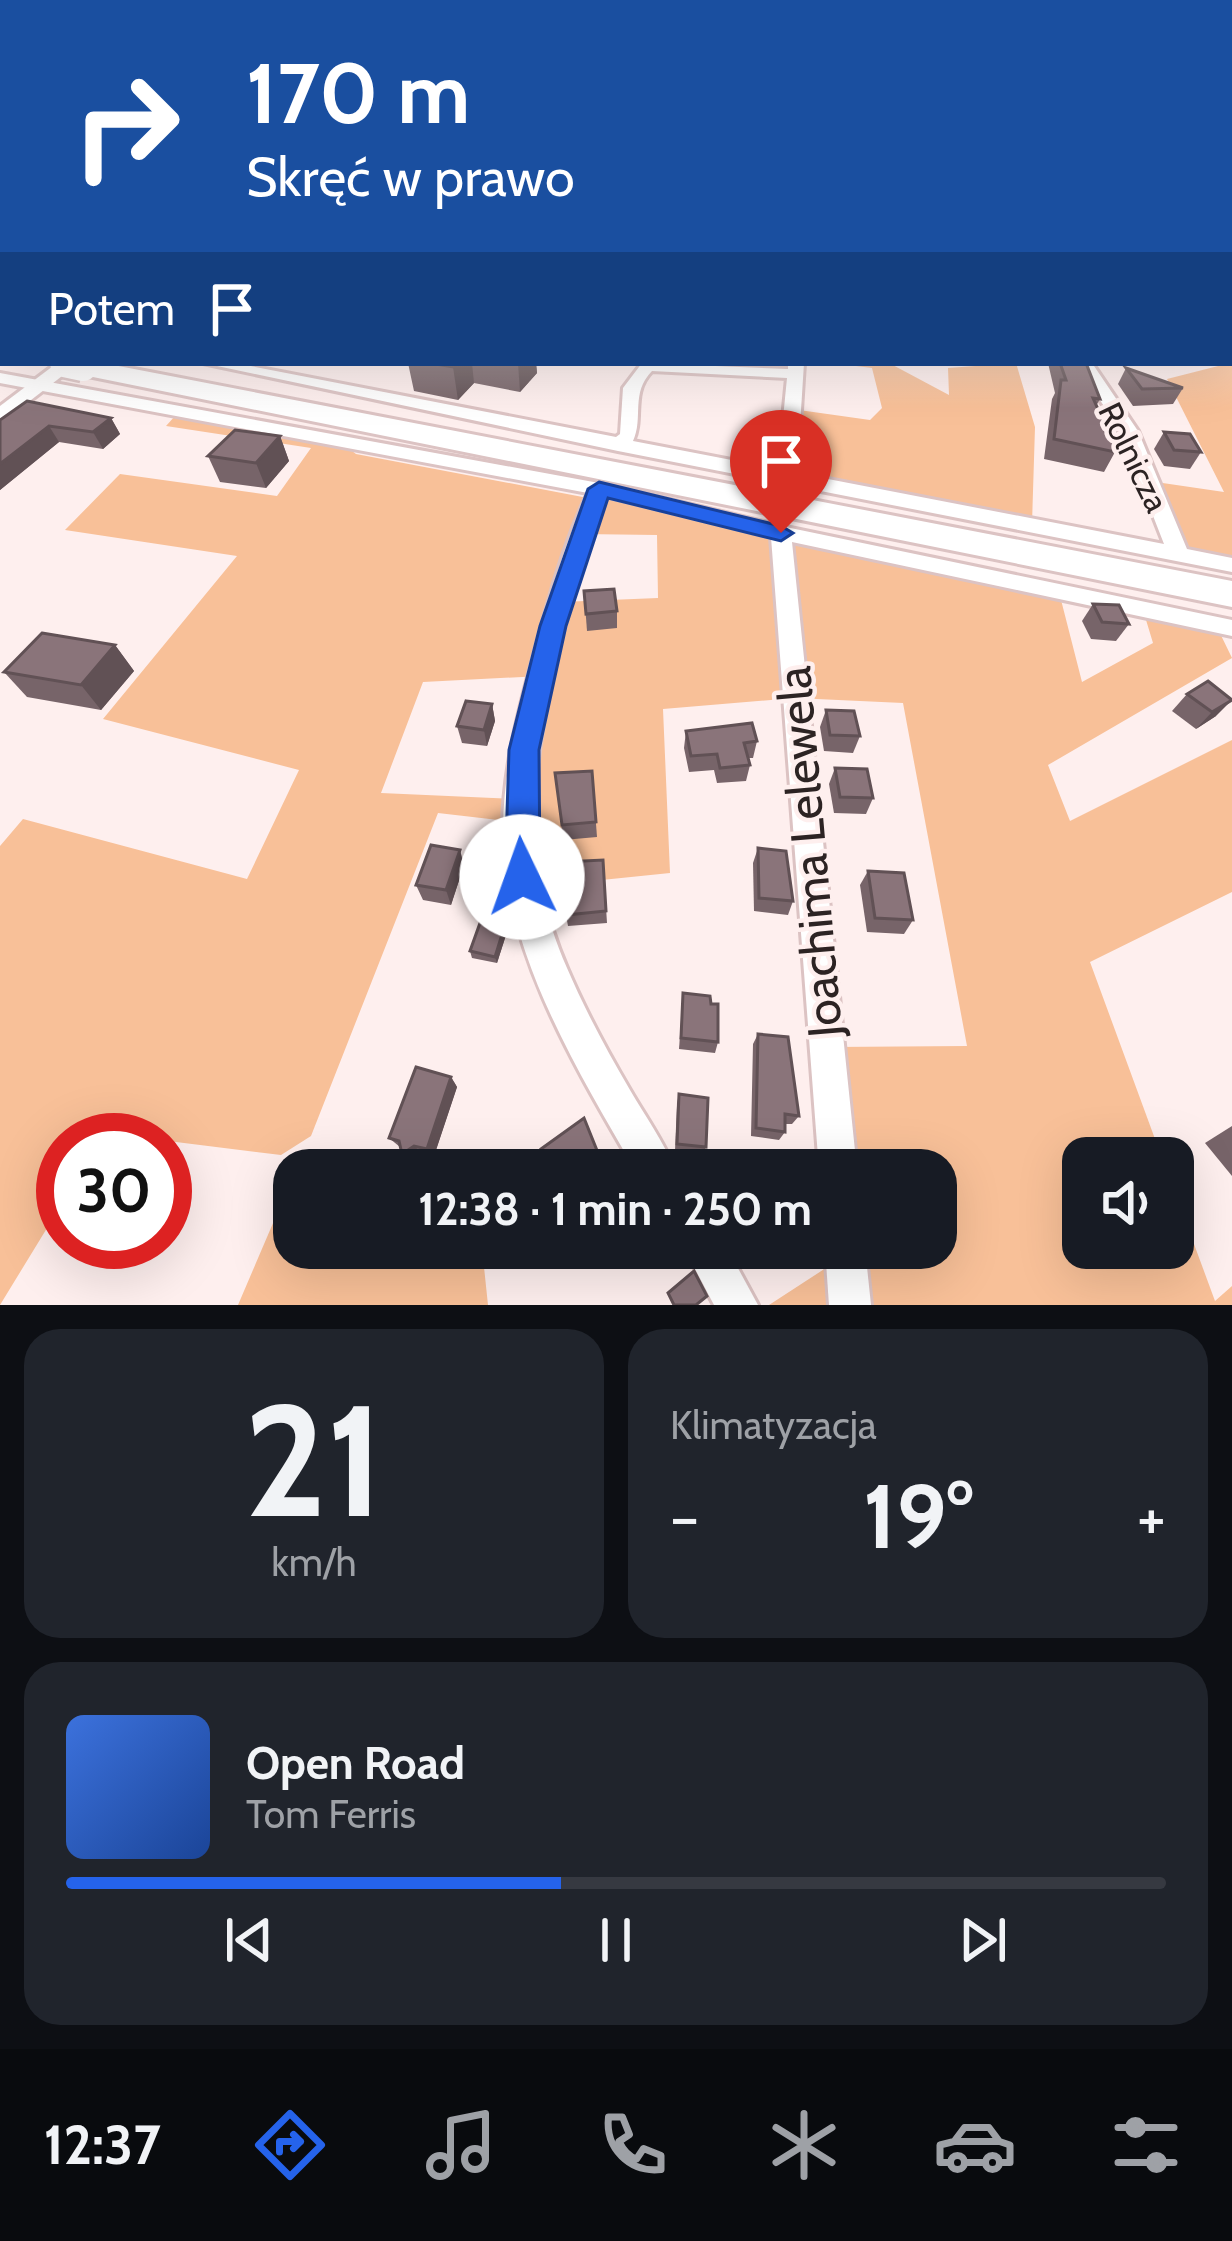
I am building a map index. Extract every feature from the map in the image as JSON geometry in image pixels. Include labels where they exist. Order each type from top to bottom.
[{"type":"highway","points":[[82,366],[1232,594]]},
{"type":"street","points":[[0,417],[69,366]]},
{"type":"street","points":[[226,366],[1232,565]]},
{"type":"street","points":[[619,446],[628,435],[626,410],[634,382],[649,366],[795,369],[787,477]]},
{"type":"street","name":"Rolnicza","points":[[1086,366],[1129,431],[1178,554]]},
{"type":"street","points":[[0,378],[599,489],[781,533],[1224,626],[1232,652]]},
{"type":"street","points":[[599,489],[586,515],[536,694],[524,750],[519,847],[547,958],[645,1149]]},
{"type":"street","name":"Joachima Lelewela","points":[[781,533],[836,1149]]},
{"type":"street","points":[[716,1269],[737,1305]]},
{"type":"street","points":[[847,1269],[850,1305]]},
{"type":"shaded area","points":[[856,366],[895,366],[949,395],[948,368],[1017,366],[1035,427],[1032,524],[943,505],[943,501],[798,475],[799,410],[870,420],[882,408],[872,368]]},
{"type":"shaded area","points":[[1232,366],[1232,565],[1178,554],[1149,481],[1224,492],[1167,379]]},
{"type":"shaded area","points":[[175,416],[343,444],[356,454],[588,498],[599,489],[1059,592],[1082,682],[1153,643],[1143,610],[1216,625],[1232,658],[1048,765],[1070,821],[1232,740],[1232,892],[1090,962],[1154,1137],[1062,1137],[1062,1269],[1194,1269],[1194,1244],[1215,1301],[1232,1286],[1232,1305],[769,1305],[824,1269],[957,1269],[957,1149],[832,1149],[832,1047],[967,1046],[903,703],[795,698],[663,709],[670,873],[514,889],[507,821],[438,813],[311,1136],[290,1149],[273,1149],[273,1154],[192,1144],[192,1113],[36,1113],[36,1246],[0,1305],[0,846],[23,819],[247,879],[299,770],[103,719],[237,556],[65,530],[120,474],[277,496],[311,448],[166,426]],"holes":[[[581,534],[657,535],[658,598],[561,602]],[[541,676],[518,799],[381,793],[423,682]]]},
{"type":"shaded area","points":[[273,1223],[273,1269],[484,1269],[488,1305],[238,1305]]},
{"type":"building","points":[[1061,366],[1087,366],[1100,399],[1093,398],[1107,429],[1115,430],[1115,452],[1054,439],[1061,380],[1066,380]]},
{"type":"building","points":[[1126,368],[1183,388],[1142,389]]},
{"type":"building","points":[[27,401],[111,418],[93,432],[49,426],[0,464],[0,420]]},
{"type":"building","points":[[235,430],[280,436],[256,463],[208,456]]},
{"type":"building","points":[[1164,432],[1190,434],[1201,452],[1174,450]]},
{"type":"building","points":[[614,589],[617,611],[586,614],[584,591]]},
{"type":"building","points":[[1093,604],[1119,605],[1129,624],[1102,622]]},
{"type":"building","points":[[42,633],[115,645],[81,685],[4,672]]},
{"type":"building","points":[[1208,681],[1232,700],[1212,712],[1187,694]]},
{"type":"building","points":[[466,701],[492,704],[484,730],[457,726]]},
{"type":"building","points":[[826,710],[854,711],[860,736],[830,735]]},
{"type":"building","points":[[752,723],[757,741],[744,743],[750,765],[720,768],[717,754],[691,756],[686,731]]},
{"type":"building","points":[[835,768],[867,769],[873,798],[840,797]]},
{"type":"building","points":[[592,771],[596,822],[562,825],[555,773]]},
{"type":"building","points":[[431,845],[460,850],[446,890],[416,885]]},
{"type":"building","points":[[758,848],[786,851],[793,901],[759,898]]},
{"type":"building","points":[[603,860],[606,911],[566,915],[564,862]]},
{"type":"building","points":[[868,871],[904,873],[913,920],[875,918]]},
{"type":"building","points":[[480,923],[504,928],[495,957],[470,951]]},
{"type":"building","points":[[683,993],[710,996],[711,1004],[718,1004],[718,1042],[681,1038]]},
{"type":"building","points":[[758,1034],[788,1037],[799,1116],[785,1114],[785,1132],[756,1128]]},
{"type":"building","points":[[416,1067],[451,1077],[427,1149],[401,1149],[399,1141],[389,1138]]},
{"type":"building","points":[[679,1094],[708,1098],[706,1147],[677,1144]]},
{"type":"building","points":[[584,1118],[596,1149],[541,1149]]},
{"type":"building","points":[[694,1271],[707,1296],[696,1305],[674,1305],[668,1293]]},
{"type":"route","points":[[522,877],[519,799],[524,750],[553,626],[586,515],[599,489],[781,533]]}]
